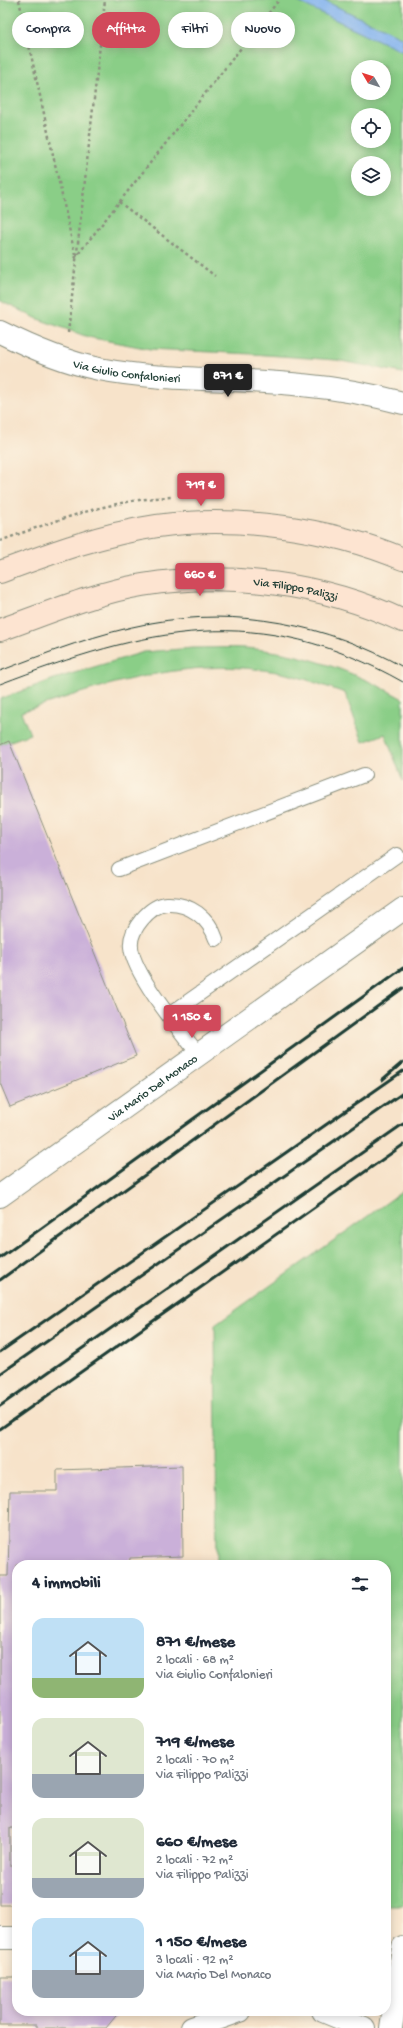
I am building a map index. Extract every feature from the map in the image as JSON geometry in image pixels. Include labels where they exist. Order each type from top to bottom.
[{"type":"main road","points":[[0,572],[72,545],[157,526],[187,524],[250,523],[288,528],[358,543],[403,559]]},
{"type":"main road","name":"Via Filippo Palizzi","points":[[0,630],[96,597],[141,586],[229,579],[272,584],[321,593],[373,607],[403,621]]},
{"type":"street","name":"Via Giulio Confalonieri","points":[[0,332],[28,346],[62,359],[99,369],[185,379],[301,385],[379,397],[403,403]]},
{"type":"street","name":"Via Mario Del Monaco","points":[[0,1196],[403,909]]},
{"type":"street","points":[[0,1938],[12,1938]]},
{"type":"street","points":[[391,1942],[403,1942]]},
{"type":"street","points":[[391,2028],[403,1947]]},
{"type":"street","points":[[202,2018],[213,2016]]},
{"type":"street","points":[[335,2016],[364,2028]]},
{"type":"lane","points":[[119,869],[364,775]]},
{"type":"lane","points":[[169,1014],[397,855]]},
{"type":"lane","points":[[198,1055],[137,969],[131,947],[135,928],[147,914],[166,904],[186,907],[203,917],[212,928],[216,939]]},
{"type":"path","points":[[19,0],[75,258]]},
{"type":"path","points":[[68,336],[75,258],[105,0]]},
{"type":"path","points":[[75,258],[279,0]]},
{"type":"path","points":[[119,202],[215,276]]},
{"type":"green space","points":[[0,0],[403,0],[403,373],[336,360],[150,349],[88,337],[38,319],[0,301]]},
{"type":"green space","points":[[193,648],[245,648],[266,650],[307,659],[327,664],[366,680],[403,699],[403,781],[385,734],[363,742],[345,693],[291,675],[256,669],[222,667],[187,669],[154,674],[87,691],[21,712],[30,734],[0,745],[0,699],[54,679],[144,652]]},
{"type":"green space","points":[[403,1191],[403,1905],[391,1905],[391,1560],[217,1560],[215,1325]]},
{"type":"water","points":[[294,0],[323,0],[403,38],[403,52]]},
{"type":"building","points":[[9,741],[136,1056],[10,1107],[0,1083],[0,745]]},
{"type":"building","points":[[182,1466],[183,1556],[130,1558],[130,1560],[12,1560],[12,1828],[10,1828],[10,1865],[12,1865],[12,1905],[0,1905],[0,1576],[8,1576],[10,1491],[57,1491],[57,1470]]},
{"type":"building","points":[[0,1977],[12,1977],[12,2016],[116,2016],[106,2028],[37,2028],[37,2025],[0,2025]]},
{"type":"tram line","points":[[0,671],[112,632],[151,623],[216,617],[281,623],[313,630],[374,652],[403,667]]},
{"type":"tram line","points":[[0,684],[54,664],[105,649],[154,637],[202,631],[251,632],[300,640],[350,656],[403,682]]},
{"type":"railway","points":[[0,1258],[403,968]]},
{"type":"railway","points":[[0,1280],[403,988]]},
{"type":"railway","points":[[382,1080],[403,1062]]},
{"type":"railway","points":[[0,1352],[403,1071]]},
{"type":"railway","points":[[0,1374],[403,1093]]},
{"type":"railway","points":[[0,1406],[403,1124]]},
{"type":"railway","points":[[0,1429],[403,1145]]}]
